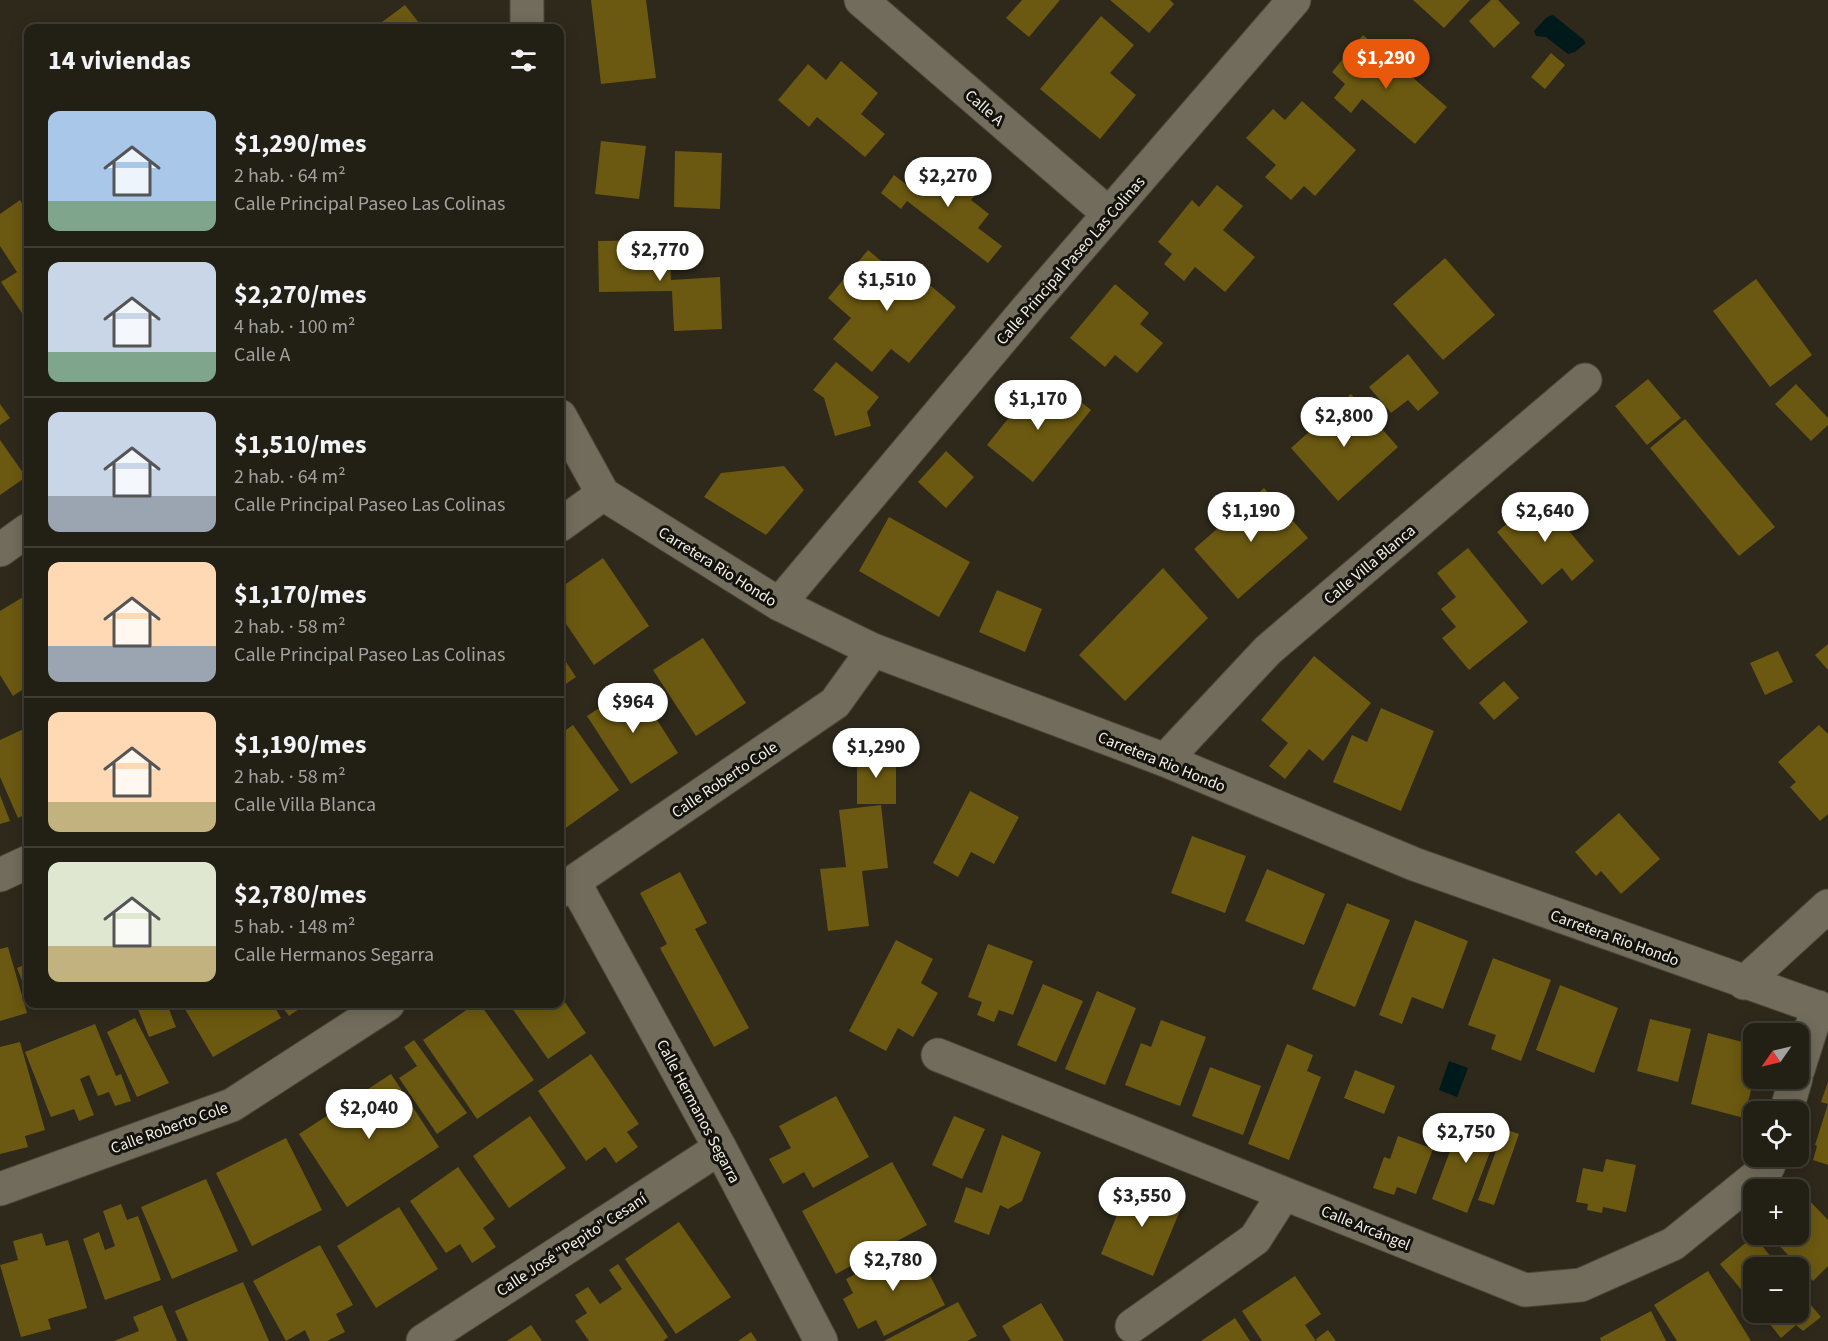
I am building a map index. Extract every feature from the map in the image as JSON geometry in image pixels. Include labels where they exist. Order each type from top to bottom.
[{"type":"street","points":[[527,0],[527,24]]},
{"type":"street","name":"Calle A","points":[[861,0],[1109,214]]},
{"type":"street","name":"Calle Principal Paseo Las Colinas","points":[[779,604],[1109,214],[1294,0]]},
{"type":"street","name":"Calle Villa Blanca","points":[[1165,760],[1268,650],[1585,380]]},
{"type":"street","name":"Carretera Rio Hondo","points":[[564,423],[603,494],[779,604],[873,650],[1165,760],[1414,864],[1744,983],[1823,1009]]},
{"type":"street","points":[[564,522],[603,494]]},
{"type":"street","points":[[0,550],[24,533]]},
{"type":"street","name":"Calle Roberto Cole","points":[[567,887],[835,703],[873,650]]},
{"type":"street","points":[[0,875],[24,864]]},
{"type":"street","name":"Calle Hermanos Segarra","points":[[567,887],[720,1148],[821,1341]]},
{"type":"street","points":[[1744,983],[1828,906]]},
{"type":"street","name":"Calle Roberto Cole","points":[[0,1189],[232,1105],[382,1008]]},
{"type":"street","points":[[1809,1043],[1823,1009]]},
{"type":"street","name":"Calle Arcángel","points":[[938,1054],[1283,1195],[1525,1290],[1581,1285],[1673,1244],[1768,1167]]},
{"type":"street","name":"Calle José \"Pepito\" Cesaní","points":[[423,1341],[720,1148]]},
{"type":"street","points":[[1132,1326],[1255,1239],[1283,1195]]},
{"type":"water","points":[[1553,15],[1586,43],[1575,52],[1568,54],[1546,37],[1536,36],[1534,31],[1547,17]]},
{"type":"water","points":[[1449,1061],[1468,1068],[1457,1097],[1439,1090]]},
{"type":"building","points":[[591,0],[646,0],[656,78],[601,84]]},
{"type":"building","points":[[1022,0],[1060,0],[1029,37],[1006,18]]},
{"type":"building","points":[[1110,0],[1170,0],[1174,4],[1149,33]]},
{"type":"building","points":[[1413,0],[1470,0],[1444,28]]},
{"type":"building","points":[[1491,0],[1498,0],[1520,23],[1494,48],[1469,21]]},
{"type":"building","points":[[405,5],[420,24],[379,24]]},
{"type":"building","points":[[1101,16],[1134,45],[1110,73],[1136,95],[1100,139],[1040,89]]},
{"type":"building","points":[[1363,35],[1447,107],[1415,144],[1362,99],[1351,113],[1334,98],[1345,84],[1332,72]]},
{"type":"building","points":[[1551,53],[1565,65],[1545,89],[1531,77]]},
{"type":"building","points":[[841,61],[878,93],[861,114],[885,134],[865,157],[817,117],[809,127],[778,100],[808,64],[826,80]]},
{"type":"building","points":[[1302,101],[1356,150],[1315,196],[1304,186],[1291,200],[1265,177],[1276,165],[1246,138],[1273,109],[1285,120]]},
{"type":"building","points":[[601,141],[646,146],[639,199],[595,194]]},
{"type":"building","points":[[675,151],[722,153],[720,209],[674,207]]},
{"type":"building","points":[[930,166],[948,180],[956,169],[981,188],[971,200],[989,214],[978,228],[1002,246],[988,263],[907,201],[901,209],[881,193],[894,175],[912,189]]},
{"type":"building","points":[[1217,185],[1243,206],[1223,230],[1255,257],[1225,292],[1195,267],[1184,281],[1164,264],[1172,254],[1158,242],[1192,200],[1199,207]]},
{"type":"building","points":[[20,200],[24,206],[24,316],[1,282],[17,272],[0,246],[0,214]]},
{"type":"building","points":[[669,240],[671,280],[720,277],[722,329],[674,331],[672,291],[599,292],[598,241]]},
{"type":"building","points":[[868,250],[898,275],[906,265],[956,307],[909,363],[891,349],[872,372],[833,339],[851,318],[828,298]]},
{"type":"building","points":[[1445,258],[1495,315],[1443,360],[1393,304]]},
{"type":"building","points":[[1756,279],[1812,355],[1770,387],[1713,311]]},
{"type":"building","points":[[1115,284],[1149,313],[1140,324],[1163,343],[1137,373],[1115,355],[1105,367],[1070,338]]},
{"type":"building","points":[[1408,354],[1439,393],[1418,411],[1408,400],[1391,413],[1369,387]]},
{"type":"building","points":[[836,362],[879,397],[867,412],[871,426],[835,436],[824,398],[813,390]]},
{"type":"building","points":[[1648,379],[1681,418],[1647,445],[1615,406]]},
{"type":"building","points":[[1796,384],[1828,418],[1828,425],[1811,441],[1775,404]]},
{"type":"building","points":[[1033,387],[1052,402],[1064,388],[1091,410],[1033,482],[987,445]]},
{"type":"building","points":[[1351,394],[1398,447],[1338,501],[1291,448]]},
{"type":"building","points":[[0,404],[10,418],[0,425]]},
{"type":"building","points":[[1685,419],[1775,527],[1739,556],[1650,448]]},
{"type":"building","points":[[0,440],[24,474],[24,478],[0,495]]},
{"type":"building","points":[[946,451],[974,477],[946,508],[918,482]]},
{"type":"building","points":[[784,466],[804,490],[766,535],[704,497],[721,473]]},
{"type":"building","points":[[1264,488],[1308,538],[1238,599],[1194,549]]},
{"type":"building","points":[[1540,496],[1594,561],[1572,581],[1562,568],[1542,585],[1497,532]]},
{"type":"building","points":[[889,517],[970,562],[939,617],[859,571]]},
{"type":"building","points":[[1468,548],[1528,622],[1469,670],[1442,638],[1456,627],[1441,609],[1456,597],[1437,573]]},
{"type":"building","points":[[603,558],[649,626],[594,665],[564,621],[564,585]]},
{"type":"building","points":[[1163,568],[1208,618],[1125,701],[1079,655]]},
{"type":"building","points":[[997,590],[1042,609],[1025,652],[979,632]]},
{"type":"building","points":[[24,596],[24,689],[13,696],[0,675],[0,611]]},
{"type":"building","points":[[703,638],[746,703],[696,736],[653,670]]},
{"type":"building","points":[[1828,644],[1828,670],[1815,655]]},
{"type":"building","points":[[1778,651],[1793,682],[1765,695],[1750,663]]},
{"type":"building","points":[[1314,656],[1371,703],[1323,761],[1309,749],[1285,779],[1269,766],[1288,743],[1261,720]]},
{"type":"building","points":[[564,659],[576,677],[564,685]]},
{"type":"building","points":[[1504,681],[1519,698],[1494,720],[1479,703]]},
{"type":"building","points":[[635,685],[678,753],[631,784],[587,716]]},
{"type":"building","points":[[1381,708],[1434,731],[1401,811],[1333,782],[1352,735],[1367,742]]},
{"type":"building","points":[[573,725],[619,790],[564,829],[564,731]]},
{"type":"building","points":[[1819,725],[1828,734],[1828,814],[1820,821],[1790,787],[1796,782],[1778,762]]},
{"type":"building","points":[[24,729],[24,815],[18,818],[0,777],[0,740]]},
{"type":"building","points":[[857,754],[896,754],[896,804],[857,804]]},
{"type":"building","points":[[970,791],[1019,817],[994,864],[971,852],[958,877],[933,863]]},
{"type":"building","points":[[0,795],[10,821],[0,824]]},
{"type":"building","points":[[881,805],[888,868],[862,871],[869,926],[828,931],[820,869],[846,867],[839,810]]},
{"type":"building","points":[[1619,813],[1660,859],[1621,894],[1601,871],[1596,876],[1575,852]]},
{"type":"building","points":[[1192,836],[1246,856],[1225,913],[1171,893]]},
{"type":"building","points":[[1267,869],[1325,894],[1304,945],[1245,921]]},
{"type":"building","points":[[680,872],[707,923],[695,929],[749,1028],[714,1047],[660,948],[667,944],[640,893]]},
{"type":"building","points":[[1347,903],[1390,920],[1355,1007],[1312,989]]},
{"type":"building","points":[[1415,920],[1468,941],[1443,1009],[1412,997],[1402,1024],[1379,1015]]},
{"type":"building","points":[[896,940],[933,959],[921,983],[938,993],[913,1037],[898,1028],[886,1051],[849,1031]]},
{"type":"building","points":[[988,944],[1033,961],[1013,1015],[999,1010],[994,1022],[977,1015],[982,1002],[968,997]]},
{"type":"building","points":[[8,947],[27,1013],[0,1021],[0,949]]},
{"type":"building","points":[[1493,958],[1551,980],[1521,1061],[1491,1049],[1496,1035],[1468,1025]]},
{"type":"building","points":[[24,965],[24,986],[17,968]]},
{"type":"building","points":[[1043,984],[1083,1001],[1056,1062],[1017,1045]]},
{"type":"building","points":[[1560,985],[1618,1008],[1594,1073],[1536,1050]]},
{"type":"building","points":[[1097,991],[1136,1008],[1105,1085],[1065,1069]]},
{"type":"building","points":[[564,1001],[586,1033],[548,1059],[512,1008],[564,1008]]},
{"type":"building","points":[[137,1008],[169,1008],[176,1027],[149,1037]]},
{"type":"building","points":[[184,1008],[275,1008],[281,1018],[213,1057]]},
{"type":"building","points":[[283,1008],[300,1008],[289,1016]]},
{"type":"building","points":[[469,1008],[483,1008],[534,1080],[477,1119],[423,1040]]},
{"type":"building","points":[[135,1018],[169,1083],[137,1097],[107,1032]]},
{"type":"building","points":[[1650,1019],[1691,1029],[1678,1082],[1637,1071]]},
{"type":"building","points":[[1161,1020],[1206,1037],[1180,1106],[1125,1085],[1141,1043],[1151,1047]]},
{"type":"building","points":[[95,1024],[116,1076],[121,1074],[131,1101],[115,1106],[109,1092],[98,1096],[89,1075],[80,1079],[94,1115],[79,1121],[74,1109],[51,1117],[25,1052]]},
{"type":"building","points":[[1708,1033],[1743,1042],[1743,1089],[1751,1089],[1748,1101],[1743,1101],[1743,1118],[1691,1104]]},
{"type":"building","points":[[414,1040],[467,1113],[437,1134],[399,1078],[417,1066],[404,1047]]},
{"type":"building","points":[[20,1042],[45,1130],[25,1136],[28,1147],[0,1154],[0,1047]]},
{"type":"building","points":[[1287,1044],[1313,1055],[1307,1071],[1321,1077],[1289,1160],[1248,1144]]},
{"type":"building","points":[[591,1054],[639,1124],[627,1132],[638,1147],[616,1163],[605,1147],[586,1161],[538,1091]]},
{"type":"building","points":[[1210,1067],[1261,1086],[1243,1135],[1192,1116]]},
{"type":"building","points":[[1355,1070],[1395,1086],[1384,1114],[1344,1098]]},
{"type":"building","points":[[391,1074],[439,1147],[347,1207],[299,1134]]},
{"type":"building","points":[[1828,1082],[1828,1104],[1821,1102]]},
{"type":"building","points":[[836,1096],[869,1157],[813,1188],[804,1172],[783,1184],[769,1159],[791,1148],[779,1126]]},
{"type":"building","points":[[1828,1104],[1828,1165],[1813,1160],[1817,1146],[1815,1145]]},
{"type":"building","points":[[1464,1114],[1499,1128],[1467,1213],[1432,1199]]},
{"type":"building","points":[[530,1116],[566,1168],[509,1208],[473,1156]]},
{"type":"building","points":[[954,1116],[985,1129],[962,1179],[932,1165]]},
{"type":"building","points":[[1504,1129],[1519,1134],[1494,1205],[1478,1200]]},
{"type":"building","points":[[1002,1135],[1041,1152],[1022,1201],[1008,1209],[1000,1205],[989,1235],[954,1222],[966,1187],[982,1193]]},
{"type":"building","points":[[1398,1136],[1433,1149],[1416,1194],[1397,1187],[1394,1195],[1373,1188],[1384,1157],[1390,1159]]},
{"type":"building","points":[[286,1138],[322,1210],[252,1246],[216,1173]]},
{"type":"building","points":[[1606,1159],[1636,1165],[1626,1212],[1603,1207],[1602,1213],[1587,1210],[1588,1204],[1576,1202],[1583,1168],[1603,1172]]},
{"type":"building","points":[[892,1162],[927,1225],[836,1274],[802,1211]]},
{"type":"building","points":[[458,1167],[495,1219],[483,1228],[496,1247],[472,1263],[460,1244],[446,1253],[410,1201]]},
{"type":"building","points":[[206,1179],[238,1251],[172,1279],[141,1207]]},
{"type":"building","points":[[1132,1179],[1184,1201],[1153,1276],[1101,1254]]},
{"type":"building","points":[[1809,1200],[1828,1220],[1828,1266],[1813,1281],[1809,1277],[1809,1257],[1790,1257],[1779,1245],[1809,1245]]},
{"type":"building","points":[[121,1204],[127,1220],[138,1216],[161,1280],[105,1300],[83,1239],[99,1232],[105,1250],[115,1246],[103,1211]]},
{"type":"building","points":[[399,1207],[438,1269],[376,1308],[337,1246]]},
{"type":"building","points":[[679,1222],[731,1297],[676,1334],[625,1259]]},
{"type":"building","points":[[42,1233],[46,1246],[68,1240],[87,1308],[48,1319],[51,1329],[21,1337],[0,1265],[18,1260],[13,1241]]},
{"type":"building","points":[[914,1244],[945,1305],[884,1336],[876,1320],[858,1329],[843,1299],[853,1293],[846,1279]]},
{"type":"building","points":[[320,1245],[353,1305],[336,1314],[345,1332],[327,1341],[310,1341],[305,1330],[286,1341],[253,1281]]},
{"type":"building","points":[[1743,1245],[1761,1245],[1771,1257],[1743,1257],[1743,1292],[1720,1264]]},
{"type":"building","points":[[618,1264],[668,1337],[663,1341],[589,1341],[575,1321],[587,1313],[575,1295],[588,1287],[600,1304],[622,1289],[609,1270]]},
{"type":"building","points":[[1708,1271],[1751,1341],[1677,1341],[1654,1305]]},
{"type":"building","points":[[1295,1276],[1321,1314],[1305,1325],[1316,1341],[1262,1341],[1242,1311]]},
{"type":"building","points":[[243,1282],[269,1341],[188,1341],[175,1311]]},
{"type":"building","points":[[958,1302],[977,1336],[967,1341],[884,1341]]},
{"type":"building","points":[[1041,1303],[1064,1341],[1011,1341],[1002,1326]]},
{"type":"building","points":[[1809,1303],[1821,1317],[1803,1331],[1796,1325],[1781,1338],[1769,1323],[1809,1323]]},
{"type":"building","points":[[162,1305],[177,1341],[114,1341],[139,1331],[133,1317]]},
{"type":"building","points":[[1651,1311],[1666,1341],[1601,1341],[1600,1338]]},
{"type":"building","points":[[1235,1318],[1250,1341],[1201,1341]]},
{"type":"building","points":[[531,1325],[542,1341],[507,1341]]},
{"type":"building","points":[[1328,1330],[1336,1341],[1317,1341],[1316,1339]]},
{"type":"building","points":[[751,1332],[757,1341],[738,1341]]}]
